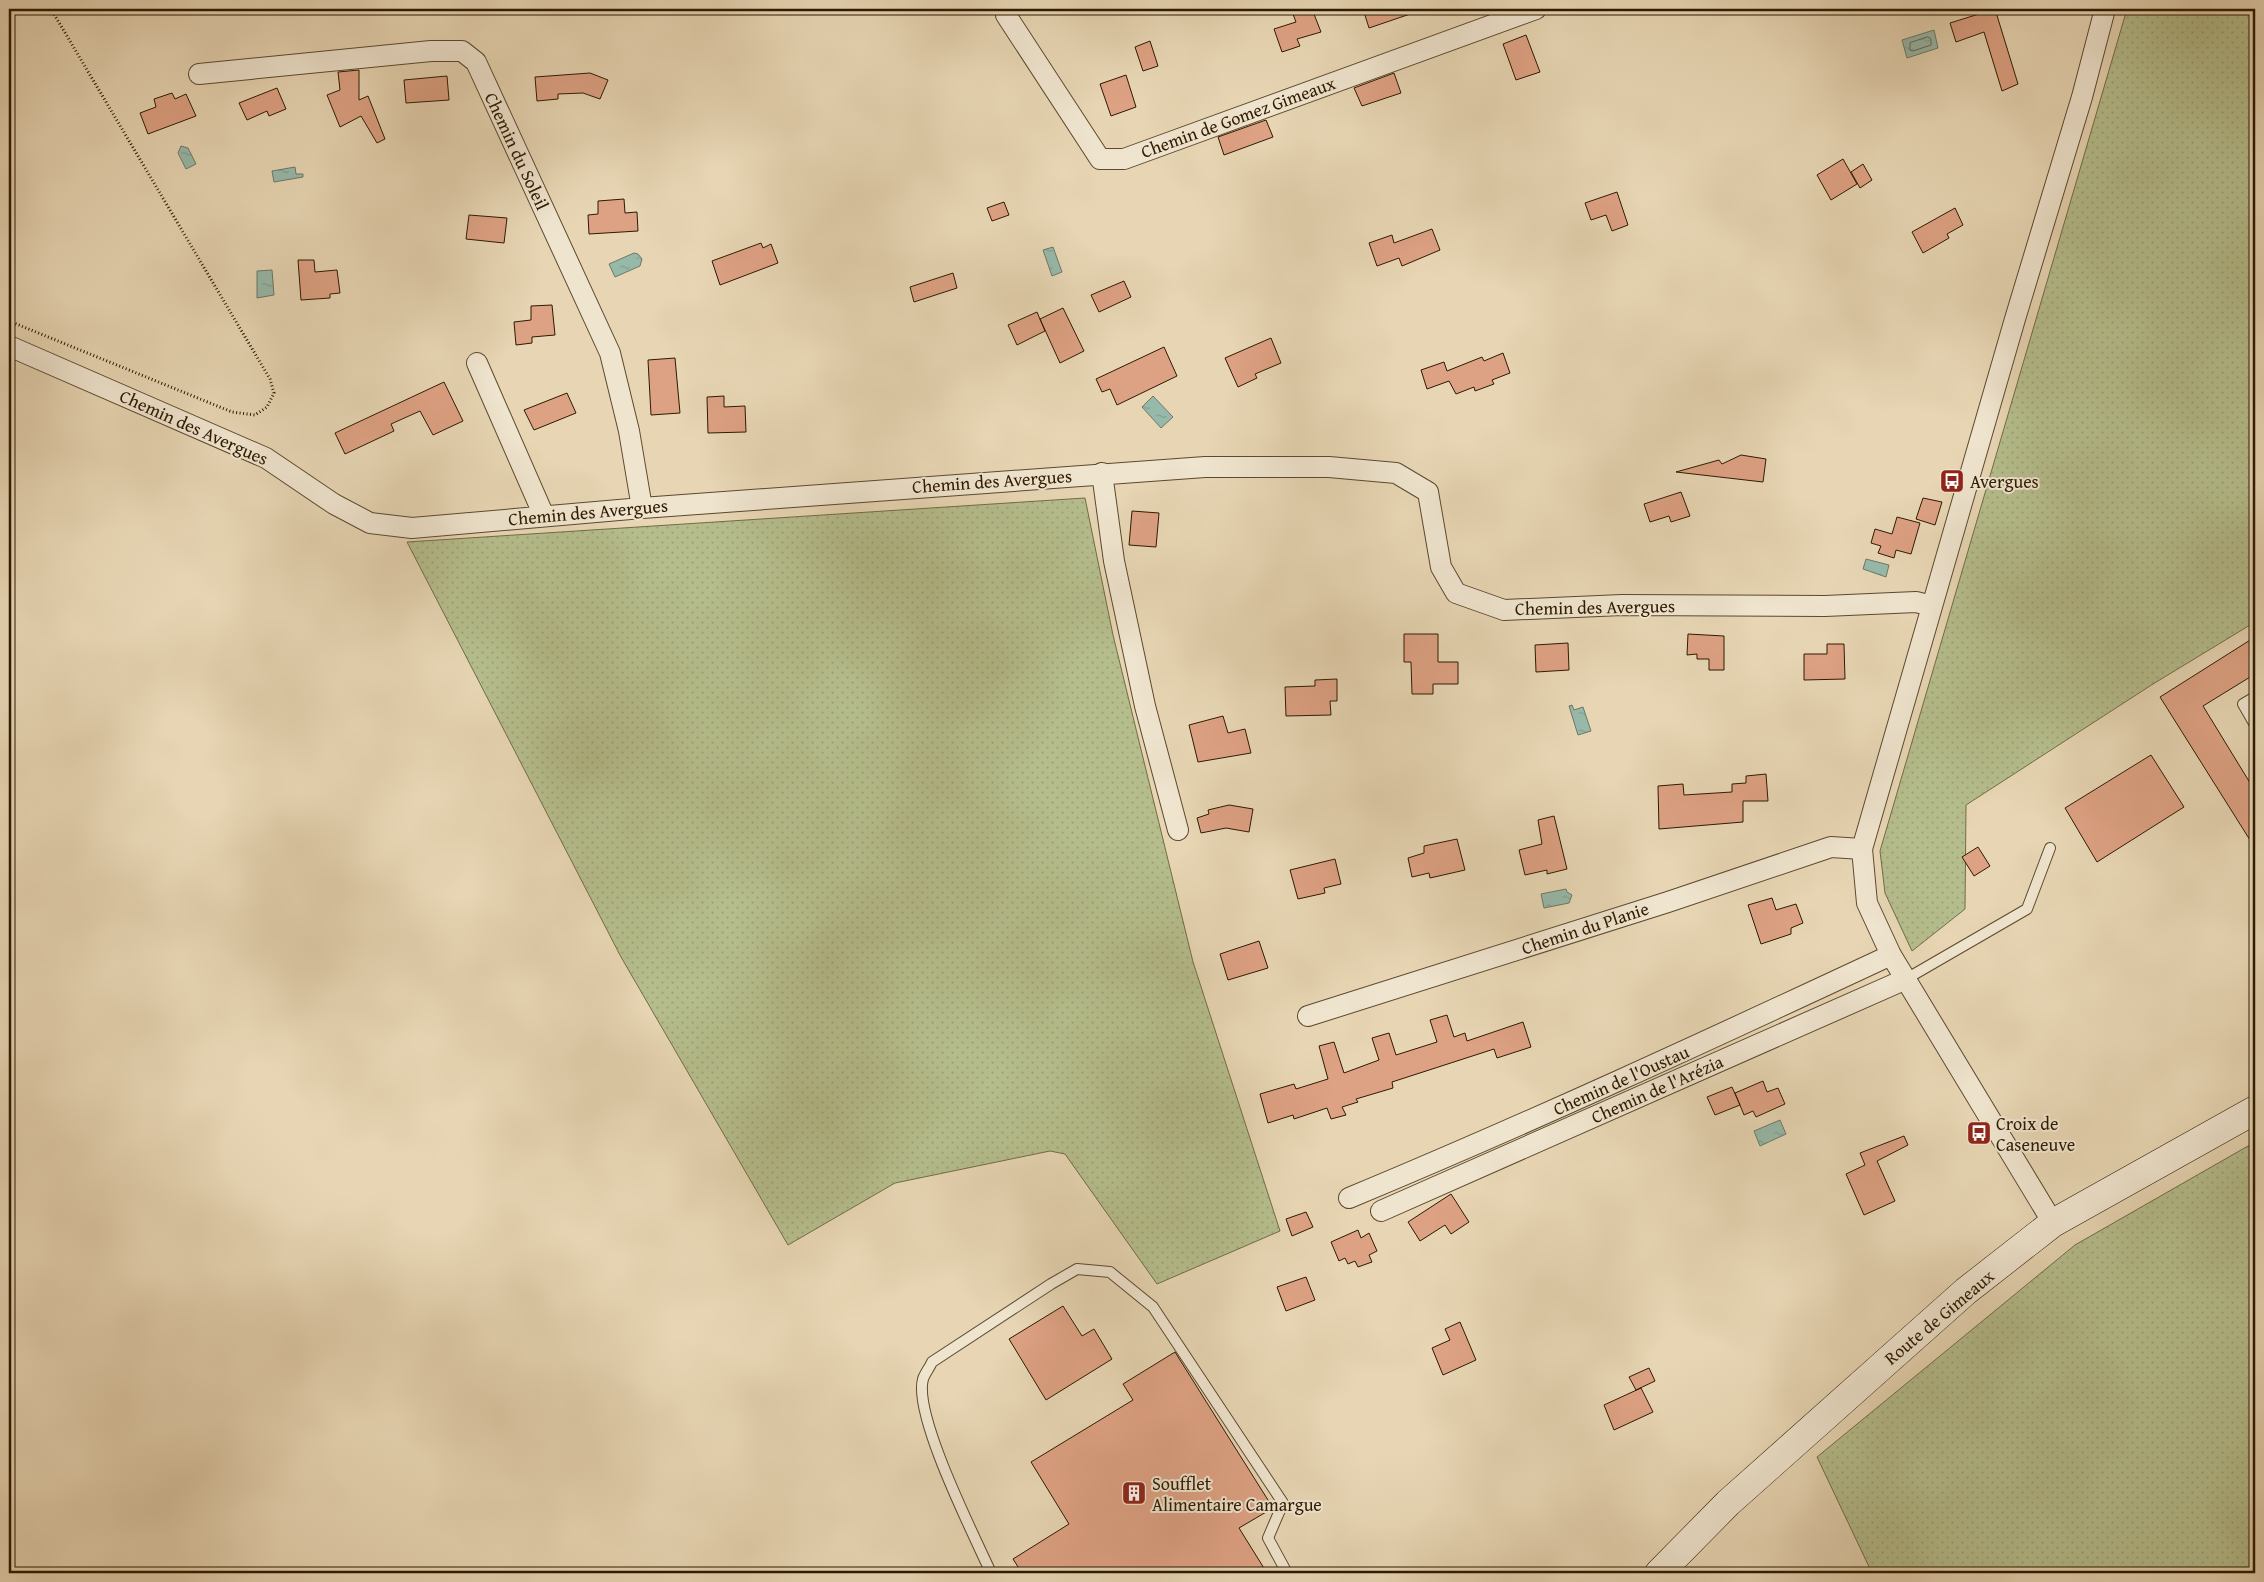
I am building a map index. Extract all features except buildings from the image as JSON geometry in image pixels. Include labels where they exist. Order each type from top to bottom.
[{"type":"street","name":"Chemin de Gomez Gimeaux","points":[[1006,15],[1100,159],[1124,159],[1536,9]]},
{"type":"street","points":[[2053,1223],[1890,955],[1867,903],[1862,849],[1876,795],[2012,329],[2082,97],[2105,9]]},
{"type":"street","name":"Chemin du Soleil","points":[[199,74],[431,51],[462,51],[476,62],[610,353],[629,431],[642,508]]},
{"type":"street","name":"Chemin des Avergues","points":[[9,346],[266,458],[334,504],[370,523],[412,528],[642,508],[1205,466],[1329,466],[1396,473],[1428,492],[1441,567],[1456,593],[1504,610],[1622,605],[1825,606],[1916,602],[1932,606]]},
{"type":"street","points":[[477,362],[544,516]]},
{"type":"street","points":[[1102,473],[1114,561],[1144,706],[1178,830]]},
{"type":"street","name":"Chemin du Planie","points":[[1308,1016],[1649,908],[1831,847],[1862,849]]},
{"type":"street","name":"Chemin de l'Oustau","points":[[1349,1198],[1618,1082],[1890,955]]},
{"type":"street","name":"Chemin de l'Arézia","points":[[1381,1211],[1906,980]]},
{"type":"street","name":"Route de Gimeaux","points":[[1660,1573],[1728,1504],[1876,1370],[1966,1291],[2053,1223],[2255,1110]]},
{"type":"lane","points":[[2255,696],[2243,704],[2255,725]]},
{"type":"lane","points":[[1906,980],[2027,909],[2050,848]]},
{"type":"lane","points":[[991,1573],[945,1469],[925,1416],[923,1380],[932,1362],[1077,1269],[1110,1272],[1153,1306],[1283,1503],[1268,1538],[1287,1573]]},
{"type":"path","points":[[9,321],[232,412],[255,415],[267,407],[274,394],[270,379],[51,9]]},
{"type":"green space","points":[[2127,9],[2255,9],[2255,622],[2153,684],[1966,805],[1965,909],[1912,951],[1885,893],[1880,851]]},
{"type":"green space","points":[[1085,498],[1113,635],[1193,962],[1280,1231],[1157,1284],[1065,1154],[1050,1151],[895,1183],[788,1245],[621,957],[407,542]]},
{"type":"green space","points":[[2255,1142],[2255,1573],[1872,1573],[1817,1457],[2075,1245]]},
{"type":"water","points":[[1934,30],[1938,48],[1907,58],[1902,40]]},
{"type":"water","points":[[181,146],[188,148],[196,164],[186,169],[178,153]]},
{"type":"water","points":[[295,167],[296,174],[303,174],[303,177],[274,182],[272,171]]},
{"type":"water","points":[[1053,247],[1062,272],[1052,276],[1043,250]]},
{"type":"water","points":[[634,253],[638,254],[642,259],[640,266],[615,277],[609,264]]},
{"type":"water","points":[[272,270],[274,295],[257,298],[257,271]]},
{"type":"water","points":[[1153,396],[1173,417],[1161,428],[1142,407]]},
{"type":"water","points":[[1866,559],[1889,565],[1886,577],[1863,569]]},
{"type":"water","points":[[1572,705],[1574,710],[1583,707],[1591,731],[1578,735],[1569,706]]},
{"type":"water","points":[[1566,889],[1572,895],[1569,903],[1544,908],[1541,894]]},
{"type":"water","points":[[1780,1120],[1786,1134],[1760,1146],[1754,1131]]},
{"type":"place","name":"Avergues","points":[[1952,481]]},
{"type":"place","name":"Croix de Caseneuve","points":[[1979,1133]]},
{"type":"place","name":"Soufflet Alimentaire Camargue","points":[[1134,1493]]}]
